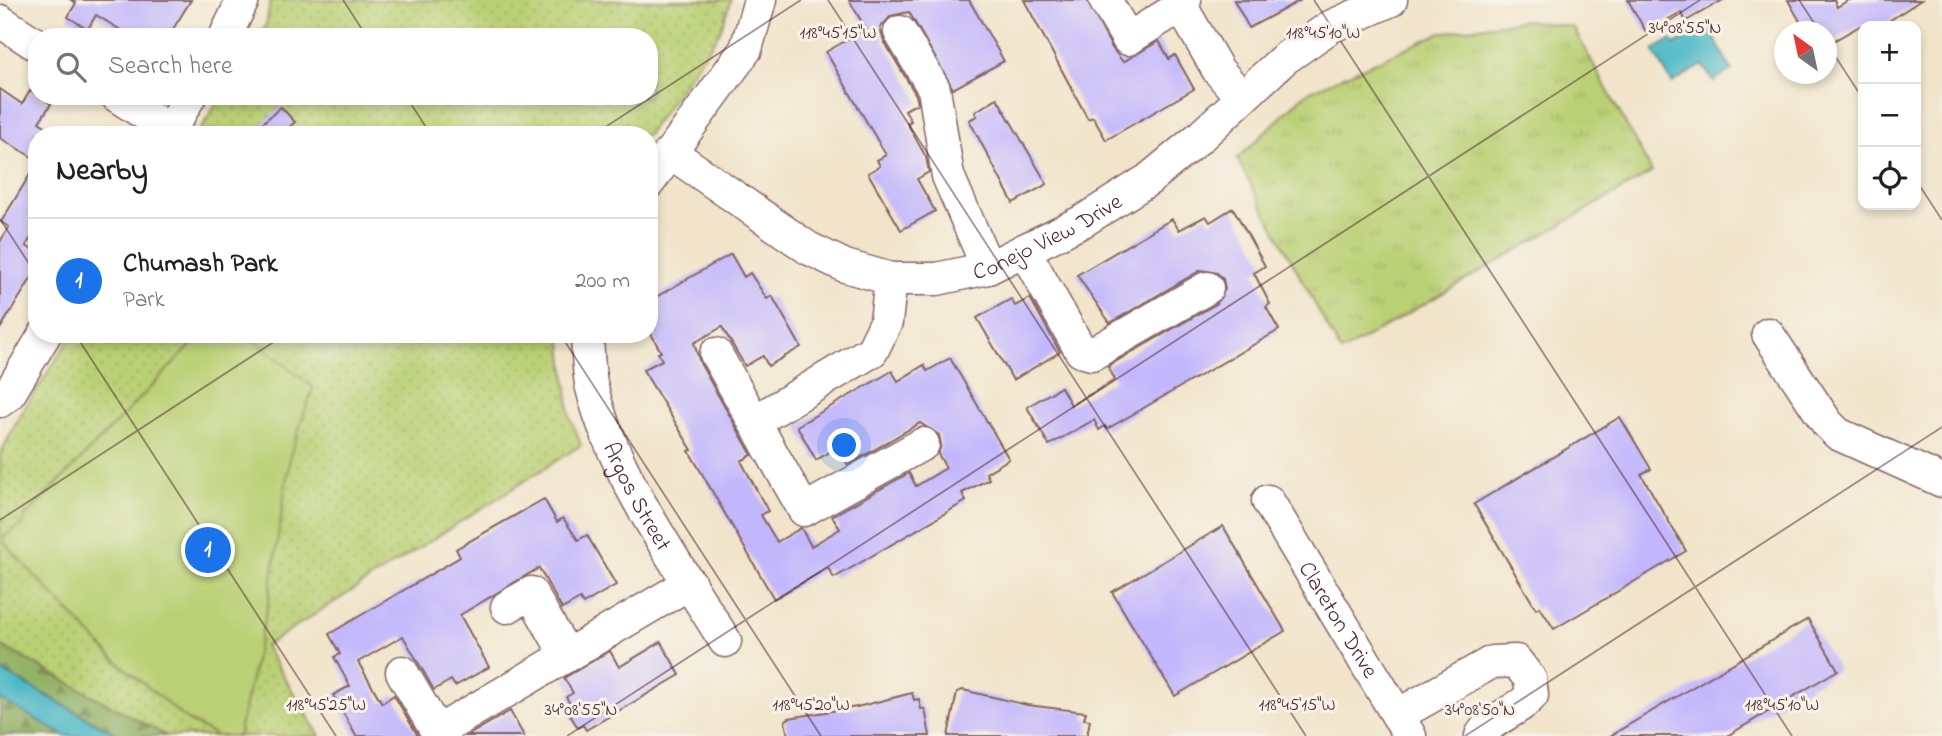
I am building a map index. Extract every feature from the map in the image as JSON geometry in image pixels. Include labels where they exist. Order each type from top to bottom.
[{"type":"street","points":[[229,28],[243,0]]},
{"type":"street","points":[[658,169],[746,49],[760,0]]},
{"type":"street","points":[[1105,0],[1128,39],[1183,3],[1218,70],[1241,97]]},
{"type":"street","name":"Conejo View Drive","points":[[670,152],[808,248],[845,266],[891,279],[937,279],[988,268],[1083,221],[1148,180],[1200,137],[1284,59],[1330,27],[1391,0]]},
{"type":"street","points":[[0,22],[28,39]]},
{"type":"street","points":[[900,32],[934,89],[948,176],[988,268]]},
{"type":"street","points":[[130,105],[160,126]]},
{"type":"street","points":[[172,126],[185,105]]},
{"type":"street","points":[[1024,250],[1081,351],[1092,354],[1207,288]]},
{"type":"street","points":[[754,422],[872,351],[886,322],[891,279]]},
{"type":"street","points":[[1768,334],[1827,423],[1838,434],[1942,481]]},
{"type":"street","points":[[0,401],[9,394],[40,343]]},
{"type":"street","name":"Argos Street","points":[[588,343],[592,387],[607,432],[633,487],[725,641]]},
{"type":"street","points":[[716,354],[804,510],[923,444]]},
{"type":"street","name":"Clareton Drive","points":[[1268,501],[1404,726]]},
{"type":"street","points":[[402,672],[437,732],[690,583]]},
{"type":"street","points":[[507,607],[531,593],[567,656]]},
{"type":"street","points":[[1404,726],[1492,662],[1516,661],[1524,667],[1533,688],[1523,705],[1487,727],[1482,736]]},
{"type":"green space","points":[[271,0],[731,0],[720,32],[653,126],[203,126],[215,105],[658,105],[658,28],[264,28]]},
{"type":"green space","points":[[1525,20],[1573,27],[1652,172],[1341,352],[1237,159],[1306,93],[1440,33]]},
{"type":"green space","points":[[67,343],[562,343],[570,417],[581,445],[265,646],[320,736],[167,736],[0,645],[0,455],[20,415]]},
{"type":"green space","points":[[193,343],[257,343],[313,387],[290,456],[269,599],[238,736],[217,736],[187,720],[112,657],[5,544],[4,536],[23,525],[24,518]]},
{"type":"green space","points":[[0,645],[167,736],[0,735]]},
{"type":"water","points":[[1707,26],[1732,70],[1713,81],[1703,65],[1672,83],[1653,50],[1671,40],[1675,45]]},
{"type":"water","points":[[0,670],[120,736],[65,736],[0,699]]},
{"type":"building","points":[[71,0],[191,0],[174,28],[117,28],[96,15],[86,28],[68,17],[76,3]]},
{"type":"building","points":[[849,0],[969,0],[1004,61],[953,89],[909,12],[891,16],[880,28],[884,41],[916,95],[918,103],[905,110],[911,121],[907,123],[926,157],[929,172],[917,179],[935,211],[901,230],[868,173],[880,166],[877,160],[886,155],[826,52],[866,29]]},
{"type":"building","points":[[1024,0],[1087,0],[1112,48],[1123,62],[1159,41],[1169,59],[1175,55],[1194,89],[1106,140],[1093,117],[1088,119]]},
{"type":"building","points":[[1234,0],[1301,0],[1249,28]]},
{"type":"building","points":[[1628,0],[1723,0],[1686,21],[1681,12],[1646,32]]},
{"type":"building","points":[[1788,0],[1834,0],[1837,7],[1849,0],[1921,0],[1889,21],[1858,21],[1858,27],[1837,39],[1837,21],[1800,21]]},
{"type":"building","points":[[0,89],[22,104],[28,94],[28,105],[50,105],[39,122],[45,126],[28,126],[28,155],[0,138]]},
{"type":"building","points":[[997,98],[1047,184],[1013,203],[969,120],[977,116],[975,112]]},
{"type":"building","points":[[281,107],[295,122],[290,126],[259,126]]},
{"type":"building","points":[[28,178],[28,284],[0,329],[0,242],[9,227],[1,222]]},
{"type":"building","points":[[1233,208],[1265,266],[1254,273],[1270,304],[1266,307],[1279,330],[1107,429],[1105,426],[1099,430],[1094,420],[1049,445],[1027,407],[1061,387],[1071,405],[1115,380],[1108,366],[1216,304],[1225,289],[1223,279],[1217,273],[1201,270],[1110,323],[1077,275],[1172,219],[1179,230],[1206,216],[1210,222]]},
{"type":"building","points":[[731,254],[744,277],[750,273],[767,299],[772,296],[801,347],[768,366],[763,356],[745,366],[722,327],[694,343],[700,363],[752,455],[741,461],[768,511],[761,515],[777,542],[801,528],[811,546],[840,529],[832,516],[909,473],[916,486],[946,468],[938,454],[941,445],[939,435],[920,423],[848,465],[838,447],[816,460],[797,426],[892,371],[898,381],[924,365],[927,371],[950,358],[1009,459],[986,473],[989,479],[962,493],[966,501],[834,578],[828,568],[774,599],[689,451],[692,450],[643,370],[662,360],[656,343],[658,296]]},
{"type":"building","points":[[1030,298],[1060,352],[1013,380],[977,318],[1011,299],[1015,306]]},
{"type":"building","points":[[1620,417],[1651,469],[1641,474],[1686,551],[1554,629],[1540,607],[1536,609],[1474,504]]},
{"type":"building","points":[[544,499],[557,522],[563,518],[578,540],[587,535],[616,585],[583,604],[580,599],[562,609],[539,568],[460,615],[489,667],[455,686],[451,680],[434,690],[403,636],[358,662],[382,703],[394,695],[418,736],[356,736],[333,695],[350,686],[334,657],[340,654],[329,634],[460,557],[456,549]]},
{"type":"building","points":[[1223,526],[1285,631],[1175,696],[1112,592]]},
{"type":"building","points":[[1808,619],[1838,670],[1727,736],[1610,736]]},
{"type":"building","points":[[661,642],[680,675],[586,730],[583,725],[578,728],[567,710],[572,707],[566,697],[573,693],[564,678],[610,651],[619,667]]},
{"type":"building","points":[[963,690],[1027,705],[1086,712],[1084,719],[1090,720],[1087,736],[948,736],[957,692]]},
{"type":"building","points":[[912,693],[914,700],[919,699],[921,709],[925,709],[930,736],[788,736],[785,721],[789,718],[857,707]]},
{"type":"building","points":[[510,711],[524,736],[467,736]]},
{"type":"place","name":"Chumash Park","points":[[208,550]]}]
